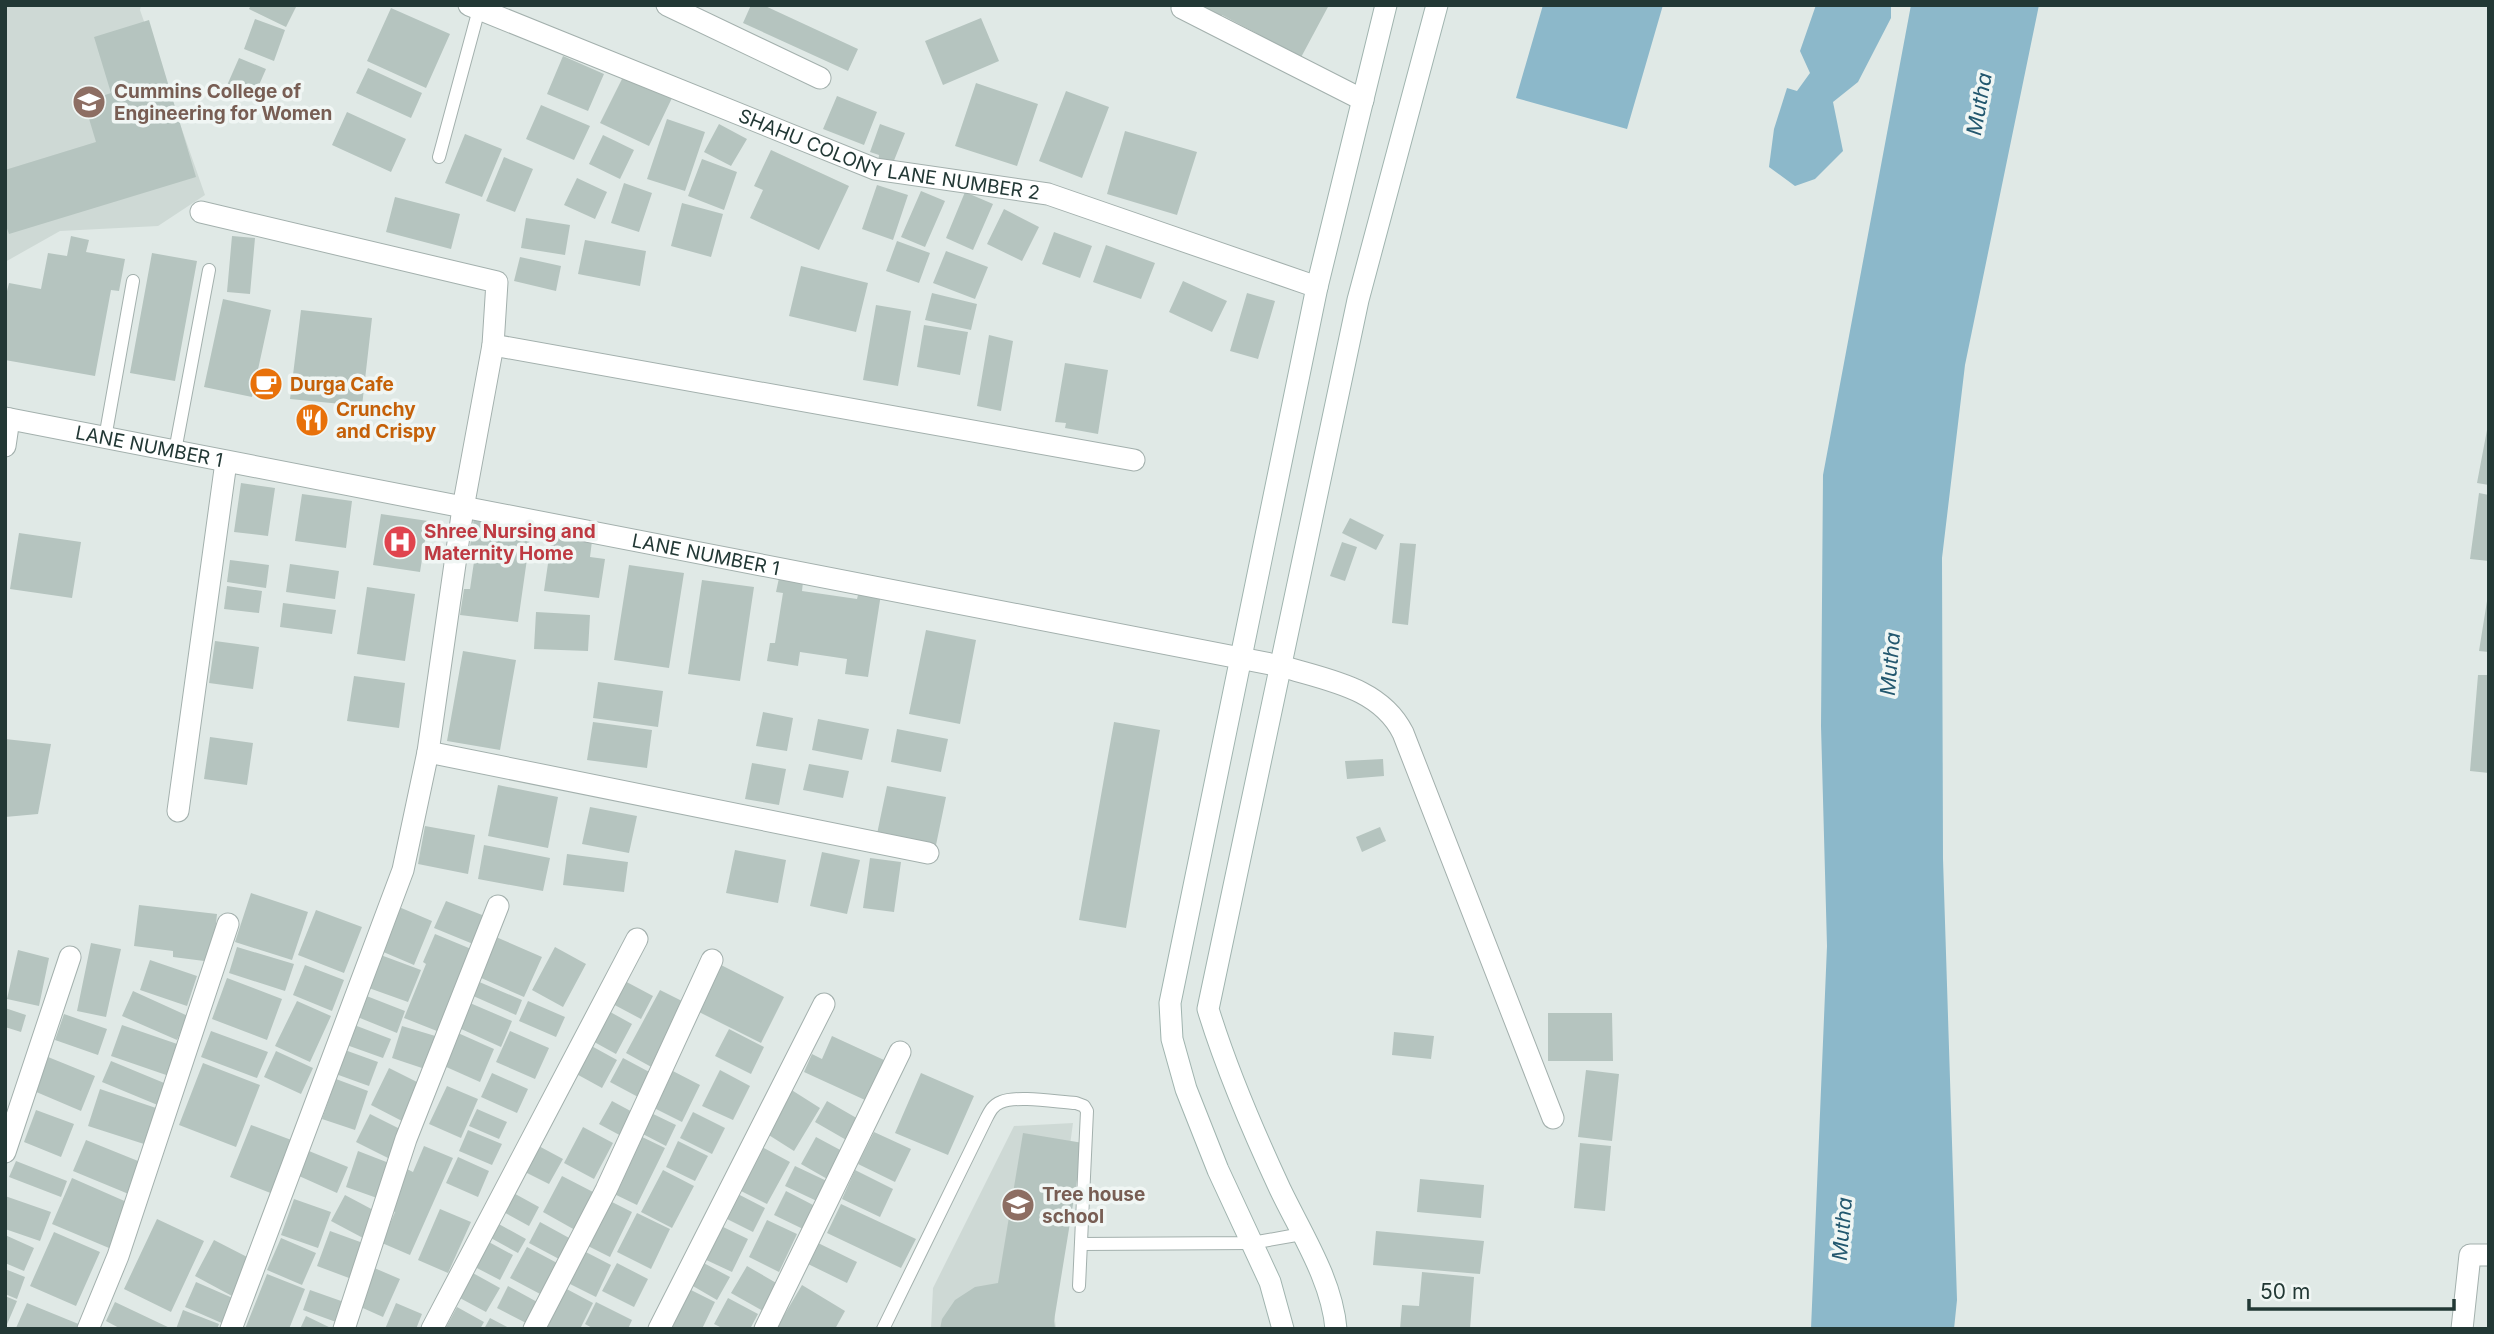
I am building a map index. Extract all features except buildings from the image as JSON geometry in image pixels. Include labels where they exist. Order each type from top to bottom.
[{"type":"street","points":[[667,5],[820,78]]},
{"type":"street","points":[[1184,5],[1182,8],[1363,100]]},
{"type":"street","points":[[1283,1329],[1270,1282],[1218,1170],[1186,1088],[1172,1039],[1170,1003],[1317,287],[1386,5]]},
{"type":"street","points":[[1336,1329],[1325,1283],[1220,1050],[1208,1009],[1358,300],[1437,5]]},
{"type":"street","name":"SHAHU COLONY LANE NUMBER 2","points":[[474,7],[875,169],[1048,194],[1317,287]]},
{"type":"street","points":[[201,212],[497,282],[493,345],[463,508],[428,752],[403,870],[231,1329]]},
{"type":"street","points":[[493,345],[1135,460]]},
{"type":"street","points":[[5,446],[7,419]]},
{"type":"street","name":"LANE NUMBER 1","points":[[7,419],[1241,658],[1281,666],[1354,688],[1376,700],[1395,718],[1411,752],[1553,1118]]},
{"type":"street","points":[[178,811],[226,462]]},
{"type":"street","points":[[428,752],[928,853]]},
{"type":"street","points":[[344,1329],[406,1139],[498,906]]},
{"type":"street","points":[[88,1329],[118,1256],[228,924]]},
{"type":"street","points":[[432,1329],[637,939]]},
{"type":"street","points":[[5,1152],[70,957]]},
{"type":"street","points":[[534,1329],[606,1190],[712,960]]},
{"type":"street","points":[[659,1329],[824,1004]]},
{"type":"street","points":[[765,1329],[900,1052]]},
{"type":"street","points":[[2462,1329],[2470,1255],[2489,1255]]},
{"type":"lane","points":[[439,157],[474,7]]},
{"type":"lane","points":[[175,452],[209,270]]},
{"type":"lane","points":[[105,438],[133,281]]},
{"type":"lane","points":[[883,1329],[991,1109],[1000,1102],[1012,1100],[1076,1103],[1084,1106],[1087,1111],[1079,1286]]},
{"type":"lane","points":[[1081,1244],[1252,1243],[1302,1234]]},
{"type":"shaded area","name":"Cummins College of Engineering for Women","points":[[5,5],[141,5],[140,10],[205,195],[158,226],[60,231],[5,262]]},
{"type":"shaded area","name":"Tree house school","points":[[1073,1123],[1051,1285],[1056,1329],[931,1329],[933,1288],[1014,1126]]},
{"type":"water","points":[[1543,5],[1663,5],[1627,129],[1516,98]]},
{"type":"water","points":[[1816,5],[1891,5],[1891,18],[1858,82],[1833,102],[1843,151],[1815,179],[1795,186],[1769,167],[1774,129],[1787,88],[1797,91],[1810,73],[1800,51]]},
{"type":"water","name":"Mutha","points":[[1911,5],[2039,5],[1965,365],[1942,558],[1943,859],[1957,1300],[1954,1329],[1811,1329],[1827,946],[1821,726],[1823,475]]},
{"type":"place","name":"Cummins College of Engineering for Women","points":[[89,102]]},
{"type":"place","name":"Durga Cafe","points":[[266,384]]},
{"type":"place","name":"Crunchy and Crispy","points":[[312,420]]},
{"type":"place","name":"Shree Nursing and Maternity Home","points":[[400,542]]},
{"type":"place","name":"Tree house school","points":[[1018,1205]]}]
